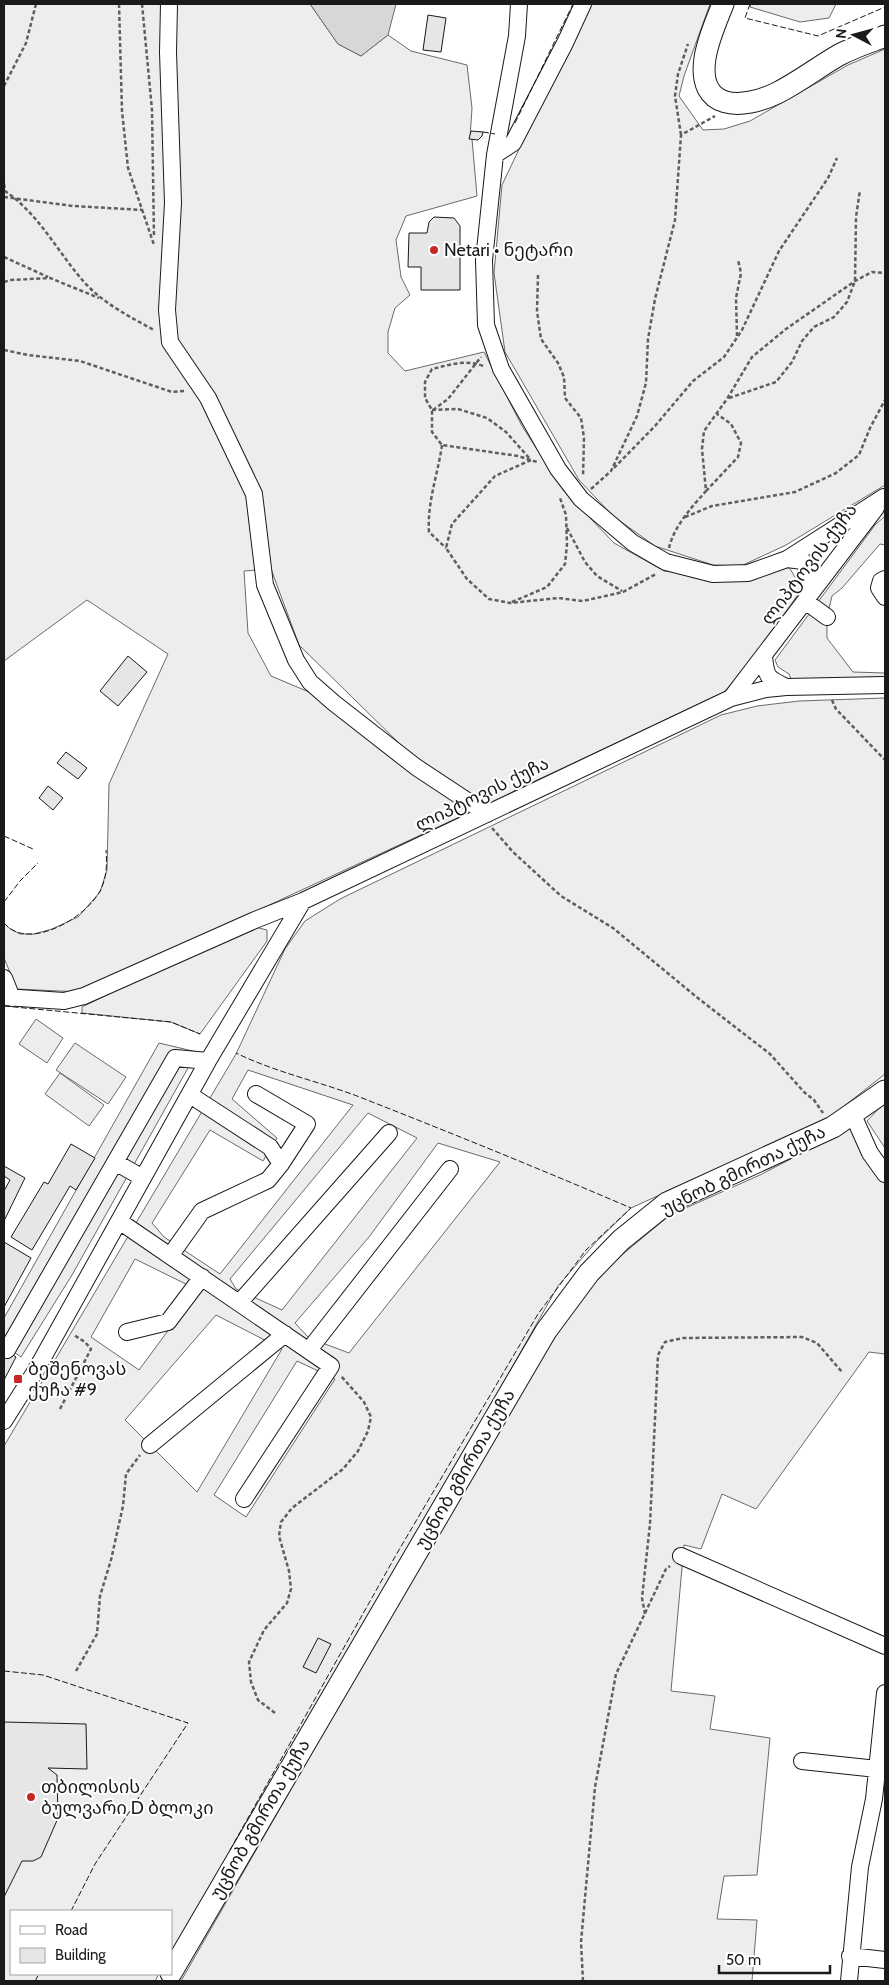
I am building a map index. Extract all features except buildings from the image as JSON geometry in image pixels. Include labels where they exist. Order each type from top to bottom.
[{"type":"main road","points":[[723,4],[709,40],[705,60],[705,78],[710,93],[726,103],[740,104],[756,101],[777,93],[841,54],[885,36]]},
{"type":"main road","name":"უცნობ გმირთა ქუჩა","points":[[172,1972],[546,1331],[590,1273],[621,1240],[667,1203],[833,1127],[853,1115],[885,1091]]},
{"type":"street","points":[[169,4],[168,52],[173,203],[167,310],[170,342],[200,389],[208,398],[254,494],[265,585],[296,660],[310,682],[416,767],[488,819]]},
{"type":"street","points":[[519,4],[517,36],[495,155],[484,260],[486,325],[505,376],[555,465],[581,500],[633,543],[669,562],[713,574],[748,573],[787,559],[885,497]]},
{"type":"street","points":[[495,155],[514,143],[565,43],[582,4]]},
{"type":"street","name":"ლიპტოვის ქუჩა","points":[[8,998],[64,1001],[84,996],[255,920],[303,902],[488,819],[731,698],[885,497]]},
{"type":"street","points":[[787,559],[803,560],[810,568],[812,581],[807,598],[827,617]]},
{"type":"street","points":[[885,579],[881,581],[879,588],[885,597]]},
{"type":"street","points":[[764,656],[766,674],[769,679],[786,687]]},
{"type":"street","points":[[731,698],[766,689],[786,687],[885,686]]},
{"type":"street","points":[[5,1419],[36,1370],[208,1061],[303,902]]},
{"type":"street","points":[[255,920],[268,919],[275,922],[277,945]]},
{"type":"street","points":[[4,978],[8,998]]},
{"type":"street","points":[[7,1350],[175,1058],[208,1061]]},
{"type":"street","points":[[170,1256],[202,1211],[268,1180],[282,1164],[307,1124],[256,1094]]},
{"type":"street","points":[[190,1095],[270,1147],[282,1164]]},
{"type":"street","points":[[853,1115],[870,1153],[885,1174]]},
{"type":"street","points":[[239,1303],[389,1132]]},
{"type":"street","points":[[115,1162],[143,1178]]},
{"type":"street","points":[[309,1350],[450,1169]]},
{"type":"street","points":[[119,1220],[331,1366],[244,1499]]},
{"type":"street","points":[[127,1332],[168,1322],[202,1277]]},
{"type":"street","points":[[150,1445],[285,1334]]},
{"type":"street","points":[[681,1556],[885,1646]]},
{"type":"street","points":[[849,1981],[860,1867],[874,1799],[885,1693]]},
{"type":"street","points":[[802,1762],[877,1769]]},
{"type":"street","points":[[850,1956],[885,1960]]},
{"type":"path","points":[[4,86],[26,43],[36,4]]},
{"type":"path","points":[[119,4],[122,112],[128,168],[154,241]]},
{"type":"path","points":[[142,4],[152,110],[155,250]]},
{"type":"path","points":[[611,471],[637,416],[646,383],[648,339],[655,299],[675,220],[681,135],[675,96],[678,74],[690,39]]},
{"type":"path","points":[[681,135],[712,118],[726,103]]},
{"type":"path","points":[[581,500],[655,426],[693,381],[724,357],[737,338],[779,251],[828,178],[838,158]]},
{"type":"path","points":[[4,184],[5,191],[16,199],[49,234],[84,282],[101,299]]},
{"type":"path","points":[[727,399],[776,382],[792,362],[802,341],[814,327],[834,317],[847,302],[855,281],[856,217],[860,190]]},
{"type":"path","points":[[4,196],[73,206],[144,210]]},
{"type":"path","points":[[4,258],[101,299],[156,331],[170,342]]},
{"type":"path","points":[[737,338],[736,298],[741,273],[738,260]]},
{"type":"path","points":[[706,491],[702,449],[704,431],[727,399],[752,358],[786,329],[855,281],[872,272],[885,273]]},
{"type":"path","points":[[538,275],[537,311],[541,339],[558,363],[564,377],[565,398],[581,418],[584,438],[581,500]]},
{"type":"path","points":[[4,282],[50,278]]},
{"type":"path","points":[[432,410],[448,399],[492,344]]},
{"type":"path","points":[[4,350],[28,355],[80,361],[172,392],[200,389]]},
{"type":"path","points":[[505,376],[476,363],[455,363],[432,369],[424,382],[425,398],[432,410],[432,432],[442,445],[518,456],[531,460]]},
{"type":"path","points":[[685,517],[712,506],[795,492],[836,473],[859,455],[870,428],[885,400]]},
{"type":"path","points":[[432,410],[458,409],[487,418],[506,432],[531,460]]},
{"type":"path","points":[[442,445],[428,513],[429,532],[446,548],[467,579],[489,599],[510,602],[558,598],[582,601],[623,592],[642,583],[669,562],[671,539],[685,517],[738,456],[741,443],[731,424],[717,414]]},
{"type":"path","points":[[446,548],[452,524],[495,476],[531,460]]},
{"type":"path","points":[[510,602],[547,587],[564,564],[567,544],[566,515],[558,493],[569,483]]},
{"type":"path","points":[[566,526],[585,562],[597,576],[623,592]]},
{"type":"path","points":[[830,697],[836,709],[885,760]]},
{"type":"path","points":[[488,819],[513,852],[561,896],[613,928],[698,1000],[770,1054],[804,1092],[814,1100],[833,1127]]},
{"type":"path","points":[[60,1409],[92,1349],[74,1335]]},
{"type":"path","points":[[645,1614],[642,1598],[650,1524],[658,1355],[666,1342],[683,1338],[802,1337],[817,1343],[842,1372]]},
{"type":"path","points":[[275,1713],[258,1700],[250,1682],[249,1662],[264,1630],[287,1603],[291,1589],[289,1571],[279,1536],[281,1522],[292,1508],[343,1470],[358,1451],[368,1431],[371,1417],[364,1402],[331,1366]]},
{"type":"path","points":[[76,1671],[97,1634],[100,1596],[123,1506],[126,1474],[132,1463],[150,1445]]},
{"type":"path","points":[[583,1981],[581,1942],[595,1786],[616,1674],[666,1569],[681,1556]]},
{"type":"shaded area","points":[[4,4],[310,4],[338,44],[361,56],[388,35],[411,51],[467,65],[472,108],[470,138],[472,139],[477,196],[406,216],[396,240],[401,277],[410,295],[395,308],[388,332],[388,353],[405,371],[484,352],[522,426],[564,491],[614,543],[664,571],[749,580],[789,567],[802,589],[743,672],[724,692],[514,791],[492,805],[480,800],[408,752],[299,645],[271,569],[244,571],[248,633],[271,676],[309,692],[395,761],[465,808],[464,815],[81,992],[17,989],[4,958],[4,923],[20,934],[34,934],[52,929],[78,917],[100,892],[107,870],[109,784],[168,654],[87,600],[4,661]]},
{"type":"shaded area","points":[[310,4],[396,4],[388,35],[361,56],[338,44]]},
{"type":"shaded area","points":[[588,4],[710,4],[684,76],[679,96],[703,130],[724,129],[750,121],[848,65],[885,49],[885,485],[786,545],[741,566],[713,565],[655,546],[613,516],[579,480],[505,352],[494,273],[502,185]]},
{"type":"shaded area","points":[[751,4],[836,4],[829,18],[800,22],[750,7]]},
{"type":"shaded area","points":[[885,516],[885,545],[880,544],[842,588],[832,596],[827,617],[827,638],[853,672],[885,673],[885,677],[791,679],[789,674],[778,667],[775,660],[875,525]]},
{"type":"shaded area","points":[[885,698],[885,1074],[829,1118],[631,1208],[597,1241],[558,1286],[480,1424],[172,1951],[172,1910],[10,1910],[10,1975],[158,1975],[155,1981],[4,1981],[4,1446],[236,1054],[285,949],[305,921],[340,899],[721,715],[757,706],[799,701]],"holes":[[[248,1070],[353,1105],[220,1274],[164,1237],[152,1223],[210,1130],[263,1161],[277,1138],[232,1099]],[[368,1113],[417,1138],[282,1310],[236,1289],[230,1279]],[[438,1143],[500,1162],[349,1353],[309,1338],[295,1323],[369,1237]],[[135,1259],[198,1290],[139,1370],[91,1337]],[[216,1315],[282,1349],[197,1492],[125,1420]],[[297,1361],[335,1379],[246,1517],[214,1495]]]},
{"type":"shaded area","points":[[255,927],[267,930],[267,941],[200,1034],[171,1022],[82,1013],[82,1007],[160,969]]},
{"type":"shaded area","points":[[36,1019],[63,1038],[47,1063],[19,1044]]},
{"type":"shaded area","points":[[75,1043],[126,1077],[108,1104],[56,1070]]},
{"type":"shaded area","points":[[159,1043],[197,1052],[72,1275],[21,1357],[4,1345],[4,1318]]},
{"type":"shaded area","points":[[60,1073],[104,1105],[89,1126],[45,1094]]},
{"type":"shaded area","points":[[885,1102],[885,1148],[867,1121]]},
{"type":"shaded area","points":[[852,1127],[885,1172],[885,1354],[869,1352],[756,1509],[722,1494],[701,1549],[684,1545],[671,1691],[715,1696],[710,1729],[770,1738],[757,1875],[724,1876],[717,1919],[757,1920],[752,1981],[181,1981],[532,1369],[585,1292],[612,1263],[670,1215],[760,1175]]},
{"type":"fence","points":[[515,123],[573,4]]},
{"type":"fence","points":[[750,4],[745,18],[818,36],[885,7]]},
{"type":"fence","points":[[483,132],[495,134]]},
{"type":"fence","points":[[4,836],[33,849]]},
{"type":"fence","points":[[4,923],[14,931],[27,934],[41,933],[70,921],[93,901],[100,891],[106,871],[106,850]]},
{"type":"fence","points":[[4,902],[20,881],[38,863]]},
{"type":"fence","points":[[4,1006],[171,1022],[200,1034]]},
{"type":"fence","points":[[230,1850],[396,1555],[538,1314],[586,1250],[631,1208],[357,1096],[266,1066],[236,1053]]},
{"type":"fence","points":[[4,1671],[43,1675],[188,1723],[95,1864],[72,1910]]},
{"type":"fence","points":[[35,1981],[38,1975]]},
{"type":"place","name":"Netari • ნეტარი","points":[[434,250]]},
{"type":"place","name":"ბეშენოვას ქუჩა #9","points":[[18,1379]]},
{"type":"place","name":"თბილისის ბულვარი D ბლოკი","points":[[31,1797]]}]
